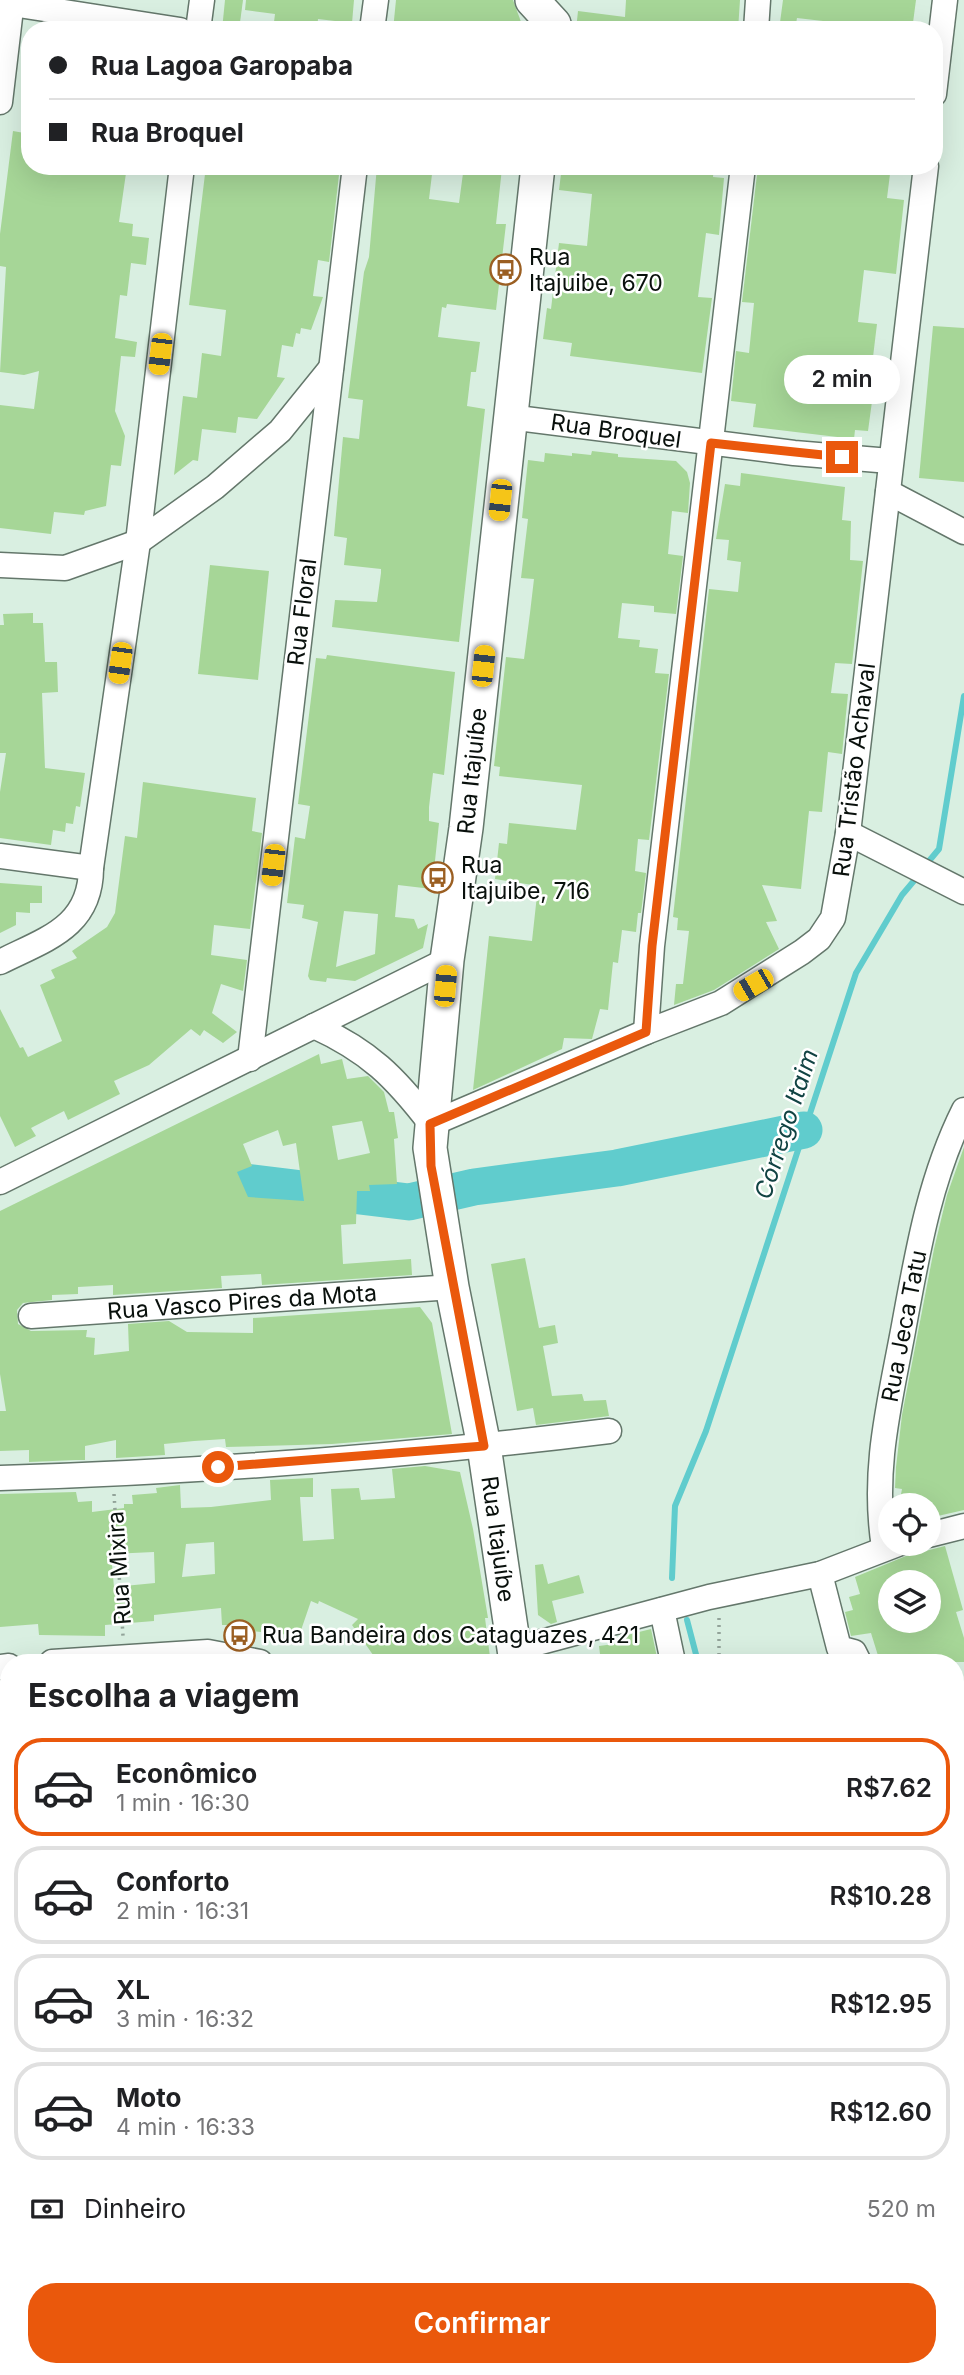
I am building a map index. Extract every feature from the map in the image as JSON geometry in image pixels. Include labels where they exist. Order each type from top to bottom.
[{"type":"main road","points":[[532,0],[555,18]]},
{"type":"main road","name":"Rua Itajuíbe","points":[[515,1654],[484,1446],[431,1166],[430,1124],[447,960],[466,828],[537,175]]},
{"type":"street","points":[[199,21],[202,0]]},
{"type":"street","points":[[373,21],[376,0]]},
{"type":"street","points":[[757,21],[758,0]]},
{"type":"street","points":[[943,21],[945,0]]},
{"type":"street","points":[[0,102],[12,2],[126,21]]},
{"type":"street","points":[[0,962],[48,938],[74,919],[91,891],[91,868],[138,541],[181,175]]},
{"type":"street","name":"Rua Floral","points":[[250,1059],[354,175]]},
{"type":"street","points":[[646,1032],[652,946],[742,175]]},
{"type":"street","name":"Rua Tristão Achaval","points":[[430,1124],[721,1003],[819,939],[833,918],[848,833],[925,175]]},
{"type":"street","points":[[0,565],[65,568],[138,541],[215,487],[280,431],[331,368]]},
{"type":"street","name":"Rua Broquel","points":[[509,417],[711,443],[890,461]]},
{"type":"street","points":[[888,492],[964,532]]},
{"type":"street","points":[[848,833],[956,888]]},
{"type":"street","points":[[0,856],[91,868]]},
{"type":"street","points":[[0,1182],[447,960]]},
{"type":"street","points":[[314,1026],[348,1042],[374,1059],[401,1085],[430,1124]]},
{"type":"street","name":"Rua Jeca Tatu","points":[[879,1493],[883,1439],[924,1219],[958,1135],[964,1110]]},
{"type":"street","name":"Rua Vasco Pires da Mota","points":[[31,1316],[453,1287]]},
{"type":"street","points":[[0,1478],[113,1474],[446,1451],[609,1432]]},
{"type":"street","points":[[941,1532],[964,1526]]},
{"type":"street","points":[[521,1654],[665,1609],[820,1574],[878,1550]]},
{"type":"street","points":[[820,1574],[839,1648],[855,1654]]},
{"type":"street","points":[[665,1609],[672,1654]]},
{"type":"street","points":[[187,1654],[218,1654]]},
{"type":"path","name":"Rua Mixira","points":[[113,1474],[125,1654]]},
{"type":"path","points":[[715,1596],[719,1654]]},
{"type":"building","points":[[225,0],[243,0],[240,21],[223,21]]},
{"type":"building","points":[[246,0],[354,0],[352,21],[274,21],[275,14],[245,10]]},
{"type":"building","points":[[396,0],[513,0],[521,21],[394,21]]},
{"type":"building","points":[[626,0],[740,0],[739,21],[577,21],[578,11],[625,17]]},
{"type":"building","points":[[783,0],[916,0],[913,21],[823,21],[797,18],[796,21],[780,21]]},
{"type":"building","points":[[13,131],[21,132],[21,175],[126,175],[119,222],[133,224],[132,236],[149,238],[146,265],[131,263],[127,296],[120,295],[115,338],[137,342],[135,357],[121,356],[115,411],[125,436],[121,466],[111,465],[106,506],[85,511],[84,515],[54,512],[51,534],[0,528],[0,405],[34,409],[39,371],[24,375],[0,372],[6,267],[0,266],[0,234]]},
{"type":"building","points":[[205,175],[339,175],[329,262],[318,260],[313,296],[323,297],[311,330],[301,328],[300,334],[296,333],[293,347],[282,345],[277,377],[285,378],[257,419],[238,417],[236,433],[202,429],[198,461],[193,460],[174,475],[183,396],[197,398],[202,353],[221,356],[226,310],[189,305]]},
{"type":"building","points":[[376,175],[432,175],[429,199],[459,203],[463,175],[501,175],[496,224],[506,224],[496,310],[447,304],[446,308],[442,307],[438,337],[480,342],[476,372],[471,372],[467,406],[485,409],[459,642],[332,627],[335,600],[377,602],[381,573],[381,569],[344,565],[347,538],[334,536],[343,437],[359,439],[363,400],[348,398],[364,272],[369,257]]},
{"type":"building","points":[[561,175],[713,175],[724,178],[719,235],[706,233],[698,297],[712,298],[702,373],[570,356],[572,343],[543,339],[547,308],[551,309],[559,243],[587,246],[592,194],[559,190]]},
{"type":"building","points":[[757,175],[890,175],[887,198],[904,200],[896,274],[864,270],[858,322],[877,324],[872,365],[885,366],[882,395],[873,394],[868,431],[855,430],[854,439],[753,427],[756,404],[731,401],[736,351],[749,353],[754,303],[742,302]]},
{"type":"building","points":[[933,326],[964,328],[964,482],[919,478]]},
{"type":"building","points":[[592,451],[618,454],[618,457],[676,461],[687,472],[690,483],[688,513],[672,511],[668,554],[683,556],[676,614],[654,612],[654,606],[622,603],[618,638],[640,640],[639,647],[658,649],[655,673],[669,674],[649,840],[638,839],[635,871],[646,873],[641,913],[638,913],[636,932],[622,930],[618,963],[613,962],[608,1010],[600,1009],[592,1039],[564,1038],[562,1049],[473,1090],[489,936],[532,941],[538,886],[495,879],[499,843],[507,844],[509,823],[576,830],[582,785],[499,776],[500,767],[494,766],[506,657],[524,659],[534,579],[521,578],[528,519],[522,518],[528,460],[544,462],[545,453],[572,456],[572,453],[591,455]]},
{"type":"building","points":[[741,473],[845,487],[842,520],[851,521],[850,560],[863,561],[852,664],[835,663],[831,693],[848,694],[842,754],[828,752],[822,812],[809,811],[801,889],[762,885],[777,921],[766,922],[779,949],[714,990],[674,1005],[676,984],[683,984],[689,931],[677,930],[678,918],[673,917],[709,589],[738,592],[741,562],[727,560],[729,540],[716,539],[725,484],[740,486]]},
{"type":"building","points":[[210,565],[269,571],[258,680],[198,674]]},
{"type":"building","points":[[33,613],[33,623],[43,623],[45,662],[57,662],[58,692],[42,693],[45,768],[85,773],[80,807],[76,806],[73,824],[66,823],[65,832],[53,830],[51,845],[0,838],[0,792],[6,753],[0,753],[0,625],[4,625],[3,614]]},
{"type":"building","points":[[327,655],[455,672],[444,775],[433,773],[429,807],[429,821],[439,823],[432,889],[398,885],[395,917],[414,919],[418,929],[428,924],[423,948],[355,981],[327,978],[326,982],[310,980],[308,976],[318,922],[302,918],[304,905],[287,903],[295,837],[305,839],[310,806],[298,804],[316,658],[326,659]],"holes":[[[344,911],[378,914],[375,954],[336,967]]]},
{"type":"building","points":[[143,782],[256,798],[252,831],[262,833],[250,929],[214,925],[211,955],[247,960],[243,991],[221,984],[212,1013],[237,1032],[223,1043],[204,1030],[200,1036],[191,1029],[149,1065],[114,1081],[120,1094],[68,1120],[64,1111],[31,1128],[36,1136],[15,1147],[0,1116],[0,1009],[20,1048],[23,1047],[28,1057],[62,1041],[40,985],[55,978],[51,970],[77,958],[72,951],[107,927],[115,913],[125,836],[137,838]]},
{"type":"building","points":[[0,883],[42,886],[42,903],[30,903],[30,913],[16,912],[16,925],[0,933]]},
{"type":"building","points":[[319,1054],[321,1064],[342,1059],[347,1079],[368,1076],[384,1092],[389,1112],[394,1112],[398,1138],[394,1139],[397,1184],[369,1185],[370,1191],[357,1191],[356,1224],[341,1225],[343,1264],[411,1259],[412,1275],[262,1285],[261,1274],[221,1276],[222,1288],[113,1295],[113,1285],[78,1287],[78,1294],[52,1295],[52,1300],[23,1303],[17,1310],[18,1324],[31,1331],[87,1330],[86,1337],[95,1338],[94,1355],[129,1351],[128,1324],[169,1321],[187,1332],[253,1333],[253,1318],[420,1307],[432,1323],[452,1434],[332,1444],[226,1447],[225,1439],[194,1441],[164,1444],[165,1455],[116,1458],[116,1440],[85,1446],[85,1460],[29,1462],[29,1450],[0,1451],[0,1411],[6,1411],[0,1374],[0,1211]],"holes":[[[362,1121],[370,1153],[338,1160],[332,1126]],[[278,1130],[283,1146],[296,1143],[304,1201],[248,1197],[237,1172],[252,1166],[243,1144]]]},
{"type":"building","points":[[964,1147],[964,1510],[941,1515],[941,1493],[901,1493],[902,1489],[895,1488],[902,1415],[947,1195]]},
{"type":"building","points":[[525,1258],[539,1328],[555,1325],[558,1343],[543,1346],[552,1396],[582,1394],[584,1401],[606,1400],[609,1416],[536,1425],[533,1408],[517,1411],[491,1264]]},
{"type":"building","points":[[425,1466],[460,1472],[488,1618],[485,1618],[490,1654],[372,1654],[352,1625],[358,1619],[319,1601],[318,1604],[311,1601],[298,1639],[261,1627],[261,1632],[240,1630],[240,1625],[222,1625],[221,1608],[154,1615],[154,1621],[105,1625],[105,1636],[39,1635],[38,1624],[0,1627],[0,1494],[76,1492],[78,1502],[92,1501],[92,1512],[124,1508],[124,1504],[133,1504],[132,1495],[157,1493],[156,1488],[180,1485],[181,1508],[211,1507],[271,1500],[270,1480],[313,1478],[313,1497],[300,1497],[303,1541],[334,1539],[331,1489],[359,1488],[361,1500],[395,1498],[392,1469]],"holes":[[[214,1542],[215,1574],[182,1577],[186,1544]],[[154,1552],[155,1583],[114,1587],[111,1554]]]},
{"type":"building","points":[[945,1546],[963,1610],[956,1612],[964,1638],[964,1654],[878,1654],[871,1633],[851,1636],[845,1612],[853,1610],[849,1597],[860,1594],[855,1577],[906,1556],[941,1556],[941,1547]]},
{"type":"building","points":[[543,1564],[548,1584],[579,1575],[584,1593],[552,1601],[557,1622],[551,1624],[538,1615],[535,1565]]},
{"type":"building","points":[[651,1629],[656,1654],[600,1654],[599,1646],[621,1643],[619,1637]]},
{"type":"waterway","name":"Córrego Itaim","points":[[924,867],[939,849],[964,696]]},
{"type":"waterway","name":"Córrego Itaim","points":[[672,1578],[675,1506],[706,1431],[856,973],[902,895],[918,876]]},
{"type":"waterway","points":[[191,1189],[245,1182],[409,1202],[474,1187],[617,1168],[804,1130]]},
{"type":"waterway","points":[[687,1620],[696,1654]]},
{"type":"place","name":"Rua Itajuibe, 670","points":[[506,270]]},
{"type":"place","name":"Rua Itajuibe, 716","points":[[438,878]]},
{"type":"place","name":"Rua Bandeira dos Cataguazes, 421","points":[[239,1635]]},
{"type":"route","points":[[218,1467],[484,1446],[431,1166],[430,1124],[455,1116],[646,1032],[652,946],[711,443],[842,457]]}]
